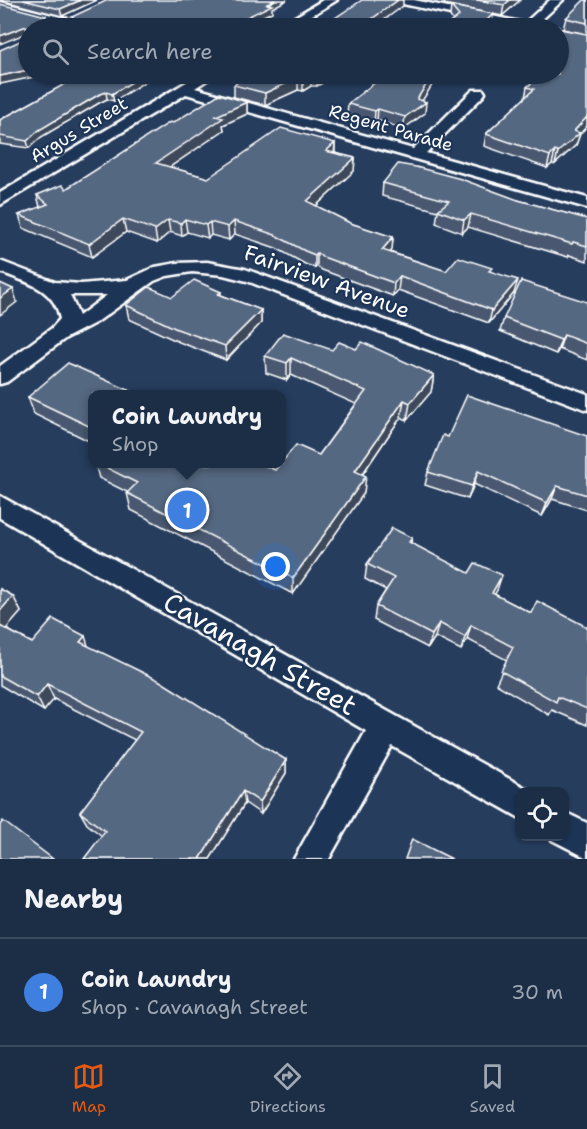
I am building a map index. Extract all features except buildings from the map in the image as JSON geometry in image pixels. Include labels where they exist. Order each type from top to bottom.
[{"type":"street","points":[[301,18],[331,0]]},
{"type":"street","points":[[398,0],[483,18]]},
{"type":"street","points":[[540,18],[557,0]]},
{"type":"street","points":[[0,5],[59,18]]},
{"type":"street","name":"Argus Street","points":[[0,200],[192,84]]},
{"type":"street","name":"Regent Parade","points":[[184,89],[587,204]]},
{"type":"street","points":[[415,155],[478,93]]},
{"type":"street","points":[[0,266],[53,287],[86,292],[106,291],[132,285]]},
{"type":"street","name":"Fairview Avenue","points":[[0,377],[59,333],[86,321],[132,285],[156,273],[175,267],[204,266],[241,273],[587,402]]},
{"type":"street","points":[[53,287],[65,299],[70,312],[70,320],[59,333]]},
{"type":"street","name":"Cavanagh Street","points":[[0,506],[515,800]]},
{"type":"street","points":[[311,859],[386,726]]},
{"type":"street","points":[[569,831],[587,841]]},
{"type":"place","name":"Coin Laundry","points":[[187,510]]}]
